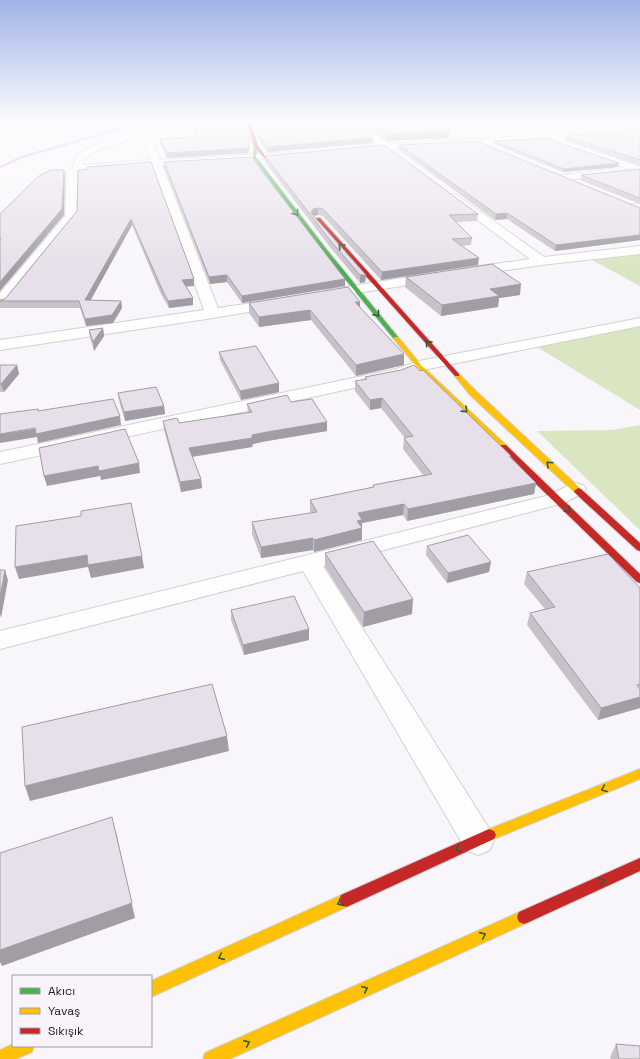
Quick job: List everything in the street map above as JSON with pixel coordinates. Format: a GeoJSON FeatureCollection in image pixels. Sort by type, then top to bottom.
{"type":"FeatureCollection","features":[{"type":"Feature","properties":{"kind":"street"},"geometry":{"type":"LineString","coordinates":[[0,302],[71,216],[72,171]]}},
{"type":"Feature","properties":{"kind":"street"},"geometry":{"type":"LineString","coordinates":[[159,171],[213,314]]}},
{"type":"Feature","properties":{"kind":"street"},"geometry":{"type":"LineString","coordinates":[[265,171],[356,289],[419,366],[566,494],[640,548]]}},
{"type":"Feature","properties":{"kind":"street"},"geometry":{"type":"LineString","coordinates":[[583,186],[559,176],[611,171]]}},
{"type":"Feature","properties":{"kind":"street"},"geometry":{"type":"LineString","coordinates":[[447,192],[541,261]]}},
{"type":"Feature","properties":{"kind":"street"},"geometry":{"type":"LineString","coordinates":[[311,212],[473,394],[566,494],[640,580]]}},
{"type":"Feature","properties":{"kind":"street"},"geometry":{"type":"LineString","coordinates":[[319,296],[541,261],[640,250]]}},
{"type":"Feature","properties":{"kind":"street"},"geometry":{"type":"LineString","coordinates":[[0,345],[213,314],[296,300]]}},
{"type":"Feature","properties":{"kind":"street"},"geometry":{"type":"LineString","coordinates":[[0,458],[400,373],[419,366],[640,322]]}},
{"type":"Feature","properties":{"kind":"street"},"geometry":{"type":"LineString","coordinates":[[0,640],[309,562],[566,494]]}},
{"type":"Feature","properties":{"kind":"street"},"geometry":{"type":"LineString","coordinates":[[309,562],[478,840]]}},
{"type":"Feature","properties":{"kind":"street"},"geometry":{"type":"LineString","coordinates":[[152,989],[478,840],[640,774]]}},
{"type":"Feature","properties":{"kind":"street"},"geometry":{"type":"LineString","coordinates":[[211,1059],[640,864]]}},
{"type":"Feature","properties":{"kind":"street"},"geometry":{"type":"LineString","coordinates":[[0,1058],[24,1047]]}},
{"type":"Feature","properties":{"kind":"green space"},"geometry":{"type":"Polygon","coordinates":[[[640,252],[640,286],[592,260],[640,252]]]}},
{"type":"Feature","properties":{"kind":"green space"},"geometry":{"type":"Polygon","coordinates":[[[640,325],[640,410],[537,347],[640,325]]]}},
{"type":"Feature","properties":{"kind":"green space"},"geometry":{"type":"Polygon","coordinates":[[[640,425],[640,530],[537,431],[612,430],[640,425]]]}},
{"type":"Feature","properties":{"kind":"building"},"geometry":{"type":"Polygon","coordinates":[[[48,171],[64,171],[62,209],[0,282],[0,214],[39,176],[48,171]]]}},
{"type":"Feature","properties":{"kind":"building"},"geometry":{"type":"Polygon","coordinates":[[[78,171],[154,171],[194,279],[182,280],[193,298],[168,301],[131,219],[85,300],[121,301],[112,315],[85,319],[79,301],[0,301],[5,299],[77,211],[78,171]]]}},
{"type":"Feature","properties":{"kind":"building"},"geometry":{"type":"Polygon","coordinates":[[[168,171],[262,171],[345,279],[242,296],[227,275],[209,277],[168,171]]]}},
{"type":"Feature","properties":{"kind":"building"},"geometry":{"type":"Polygon","coordinates":[[[277,171],[420,171],[478,214],[449,215],[472,238],[452,239],[479,258],[382,272],[323,209],[313,209],[311,213],[366,275],[360,275],[330,240],[277,171]]]}},
{"type":"Feature","properties":{"kind":"building"},"geometry":{"type":"Polygon","coordinates":[[[436,171],[550,171],[640,208],[640,235],[556,245],[507,213],[496,214],[436,171]]]}},
{"type":"Feature","properties":{"kind":"building"},"geometry":{"type":"Polygon","coordinates":[[[616,171],[640,171],[640,198],[581,175],[616,171]]]}},
{"type":"Feature","properties":{"kind":"building"},"geometry":{"type":"Polygon","coordinates":[[[492,264],[521,284],[490,289],[499,296],[442,305],[406,277],[492,264]]]}},
{"type":"Feature","properties":{"kind":"building"},"geometry":{"type":"Polygon","coordinates":[[[348,287],[360,302],[355,302],[404,354],[356,365],[310,310],[259,317],[249,303],[348,287]]]}},
{"type":"Feature","properties":{"kind":"building"},"geometry":{"type":"Polygon","coordinates":[[[103,328],[93,342],[89,330],[103,328]]]}},
{"type":"Feature","properties":{"kind":"building"},"geometry":{"type":"Polygon","coordinates":[[[256,346],[279,383],[240,391],[219,352],[256,346]]]}},
{"type":"Feature","properties":{"kind":"building"},"geometry":{"type":"Polygon","coordinates":[[[0,365],[17,365],[1,384],[0,384],[0,365]]]}},
{"type":"Feature","properties":{"kind":"building"},"geometry":{"type":"Polygon","coordinates":[[[414,365],[420,371],[423,370],[511,456],[509,456],[536,483],[408,509],[404,504],[358,513],[362,520],[357,521],[362,528],[314,540],[313,538],[261,547],[252,522],[317,512],[310,500],[374,487],[373,485],[432,474],[404,438],[413,436],[382,398],[370,400],[355,381],[367,379],[365,377],[401,370],[414,365]]]}},
{"type":"Feature","properties":{"kind":"building"},"geometry":{"type":"Polygon","coordinates":[[[156,387],[164,406],[124,412],[118,393],[156,387]]]}},
{"type":"Feature","properties":{"kind":"building"},"geometry":{"type":"Polygon","coordinates":[[[287,395],[291,402],[312,399],[327,422],[252,435],[252,438],[189,448],[201,479],[180,482],[163,421],[177,418],[179,423],[252,412],[247,404],[287,395]]]}},
{"type":"Feature","properties":{"kind":"building"},"geometry":{"type":"Polygon","coordinates":[[[113,399],[120,416],[36,434],[35,428],[0,434],[0,414],[38,409],[38,411],[113,399]]]}},
{"type":"Feature","properties":{"kind":"building"},"geometry":{"type":"Polygon","coordinates":[[[125,429],[139,463],[99,471],[98,466],[44,476],[39,448],[125,429]]]}},
{"type":"Feature","properties":{"kind":"building"},"geometry":{"type":"Polygon","coordinates":[[[131,503],[142,556],[88,565],[87,555],[15,567],[16,526],[81,516],[81,511],[131,503]]]}},
{"type":"Feature","properties":{"kind":"building"},"geometry":{"type":"Polygon","coordinates":[[[468,535],[491,562],[448,573],[427,546],[468,535]]]}},
{"type":"Feature","properties":{"kind":"building"},"geometry":{"type":"Polygon","coordinates":[[[373,541],[413,599],[364,612],[325,553],[373,541]]]}},
{"type":"Feature","properties":{"kind":"building"},"geometry":{"type":"Polygon","coordinates":[[[608,554],[640,588],[640,684],[637,685],[640,689],[640,697],[601,708],[530,613],[555,607],[527,572],[608,554]]]}},
{"type":"Feature","properties":{"kind":"building"},"geometry":{"type":"Polygon","coordinates":[[[0,570],[5,570],[0,597],[0,570]]]}},
{"type":"Feature","properties":{"kind":"building"},"geometry":{"type":"Polygon","coordinates":[[[294,596],[309,629],[243,645],[231,610],[294,596]]]}},
{"type":"Feature","properties":{"kind":"building"},"geometry":{"type":"Polygon","coordinates":[[[212,684],[227,736],[25,786],[22,727],[212,684]]]}},
{"type":"Feature","properties":{"kind":"building"},"geometry":{"type":"Polygon","coordinates":[[[112,817],[132,903],[0,950],[0,853],[112,817]]]}},
{"type":"Feature","properties":{"kind":"building"},"geometry":{"type":"Polygon","coordinates":[[[616,1044],[640,1046],[640,1059],[619,1059],[616,1044]]]}},
{"type":"Feature","properties":{"kind":"traffic: fast"},"geometry":{"type":"LineString","coordinates":[[265,171],[325,251],[396,338]]}},
{"type":"Feature","properties":{"kind":"traffic: slow"},"geometry":{"type":"LineString","coordinates":[[396,338],[419,366],[503,447]]}},
{"type":"Feature","properties":{"kind":"traffic: slow"},"geometry":{"type":"LineString","coordinates":[[457,375],[473,393],[578,491]]}},
{"type":"Feature","properties":{"kind":"traffic: slow"},"geometry":{"type":"LineString","coordinates":[[489,835],[640,774]]}},
{"type":"Feature","properties":{"kind":"traffic: slow"},"geometry":{"type":"LineString","coordinates":[[152,989],[346,900]]}},
{"type":"Feature","properties":{"kind":"traffic: slow"},"geometry":{"type":"LineString","coordinates":[[211,1059],[524,917]]}},
{"type":"Feature","properties":{"kind":"traffic: slow"},"geometry":{"type":"LineString","coordinates":[[0,1058],[24,1047]]}},
{"type":"Feature","properties":{"kind":"traffic: jam"},"geometry":{"type":"LineString","coordinates":[[318,219],[457,375]]}},
{"type":"Feature","properties":{"kind":"traffic: jam"},"geometry":{"type":"LineString","coordinates":[[503,447],[640,580]]}},
{"type":"Feature","properties":{"kind":"traffic: jam"},"geometry":{"type":"LineString","coordinates":[[578,491],[640,548]]}},
{"type":"Feature","properties":{"kind":"traffic: jam"},"geometry":{"type":"LineString","coordinates":[[346,900],[489,835]]}},
{"type":"Feature","properties":{"kind":"traffic: jam"},"geometry":{"type":"LineString","coordinates":[[524,917],[640,864]]}}]}
